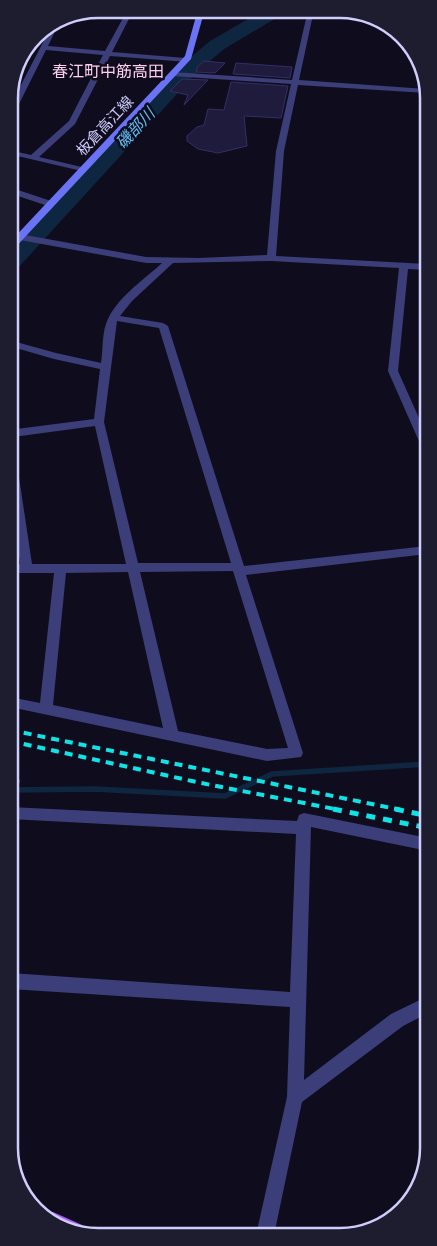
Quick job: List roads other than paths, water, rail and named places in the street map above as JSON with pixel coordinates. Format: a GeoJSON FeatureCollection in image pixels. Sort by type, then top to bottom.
{"type":"FeatureCollection","features":[{"type":"Feature","properties":{"kind":"main road","name":"板倉高江線"},"geometry":{"type":"LineString","coordinates":[[20,237],[188,57],[200,18]]}},
{"type":"Feature","properties":{"kind":"street"},"geometry":{"type":"LineString","coordinates":[[33,158],[72,122],[126,18]]}},
{"type":"Feature","properties":{"kind":"street"},"geometry":{"type":"LineString","coordinates":[[271,258],[280,151],[309,18]]}},
{"type":"Feature","properties":{"kind":"street"},"geometry":{"type":"LineString","coordinates":[[18,99],[52,32]]}},
{"type":"Feature","properties":{"kind":"street"},"geometry":{"type":"LineString","coordinates":[[44,48],[184,60]]}},
{"type":"Feature","properties":{"kind":"street"},"geometry":{"type":"LineString","coordinates":[[172,74],[419,91]]}},
{"type":"Feature","properties":{"kind":"street"},"geometry":{"type":"LineString","coordinates":[[18,154],[83,170]]}},
{"type":"Feature","properties":{"kind":"street"},"geometry":{"type":"LineString","coordinates":[[18,193],[51,204]]}},
{"type":"Feature","properties":{"kind":"street"},"geometry":{"type":"LineString","coordinates":[[20,237],[123,256],[169,262],[271,258],[420,266]]}},
{"type":"Feature","properties":{"kind":"street"},"geometry":{"type":"LineString","coordinates":[[169,262],[121,307],[114,318],[99,422],[172,736]]}},
{"type":"Feature","properties":{"kind":"street"},"geometry":{"type":"LineString","coordinates":[[404,265],[398,308],[393,371],[420,431]]}},
{"type":"Feature","properties":{"kind":"street"},"geometry":{"type":"LineString","coordinates":[[18,704],[267,755],[296,753],[163,326],[114,318]]}},
{"type":"Feature","properties":{"kind":"street"},"geometry":{"type":"LineString","coordinates":[[18,346],[54,356],[106,367]]}},
{"type":"Feature","properties":{"kind":"street"},"geometry":{"type":"LineString","coordinates":[[18,433],[99,422]]}},
{"type":"Feature","properties":{"kind":"street"},"geometry":{"type":"LineString","coordinates":[[18,500],[27,568]]}},
{"type":"Feature","properties":{"kind":"street"},"geometry":{"type":"LineString","coordinates":[[18,569],[133,566],[239,569],[420,551]]}},
{"type":"Feature","properties":{"kind":"street"},"geometry":{"type":"LineString","coordinates":[[46,710],[61,568]]}},
{"type":"Feature","properties":{"kind":"street"},"geometry":{"type":"LineString","coordinates":[[18,813],[304,828]]}},
{"type":"Feature","properties":{"kind":"street"},"geometry":{"type":"LineString","coordinates":[[268,1228],[295,1097],[304,819],[419,843]]}},
{"type":"Feature","properties":{"kind":"street"},"geometry":{"type":"LineString","coordinates":[[18,982],[298,1000]]}},
{"type":"Feature","properties":{"kind":"street"},"geometry":{"type":"LineString","coordinates":[[295,1097],[397,1020],[419,1009]]}},
{"type":"Feature","properties":{"kind":"waterway","name":"磯部川"},"geometry":{"type":"LineString","coordinates":[[18,254],[191,67],[217,45],[263,18]]}},
{"type":"Feature","properties":{"kind":"waterway"},"geometry":{"type":"LineString","coordinates":[[18,790],[95,789],[225,796],[272,774],[419,764]]}},
{"type":"Feature","properties":{"kind":"railway"},"geometry":{"type":"LineString","coordinates":[[18,732],[401,810]]}},
{"type":"Feature","properties":{"kind":"railway"},"geometry":{"type":"LineString","coordinates":[[18,743],[201,783],[340,810]]}},
{"type":"Feature","properties":{"kind":"railway"},"geometry":{"type":"LineString","coordinates":[[333,809],[419,826]]}},
{"type":"Feature","properties":{"kind":"railway"},"geometry":{"type":"LineString","coordinates":[[395,809],[419,814]]}},
{"type":"Feature","properties":{"kind":"district","name":"春江町中筋高田"},"geometry":{"type":"Point","coordinates":[108,71]}}]}
